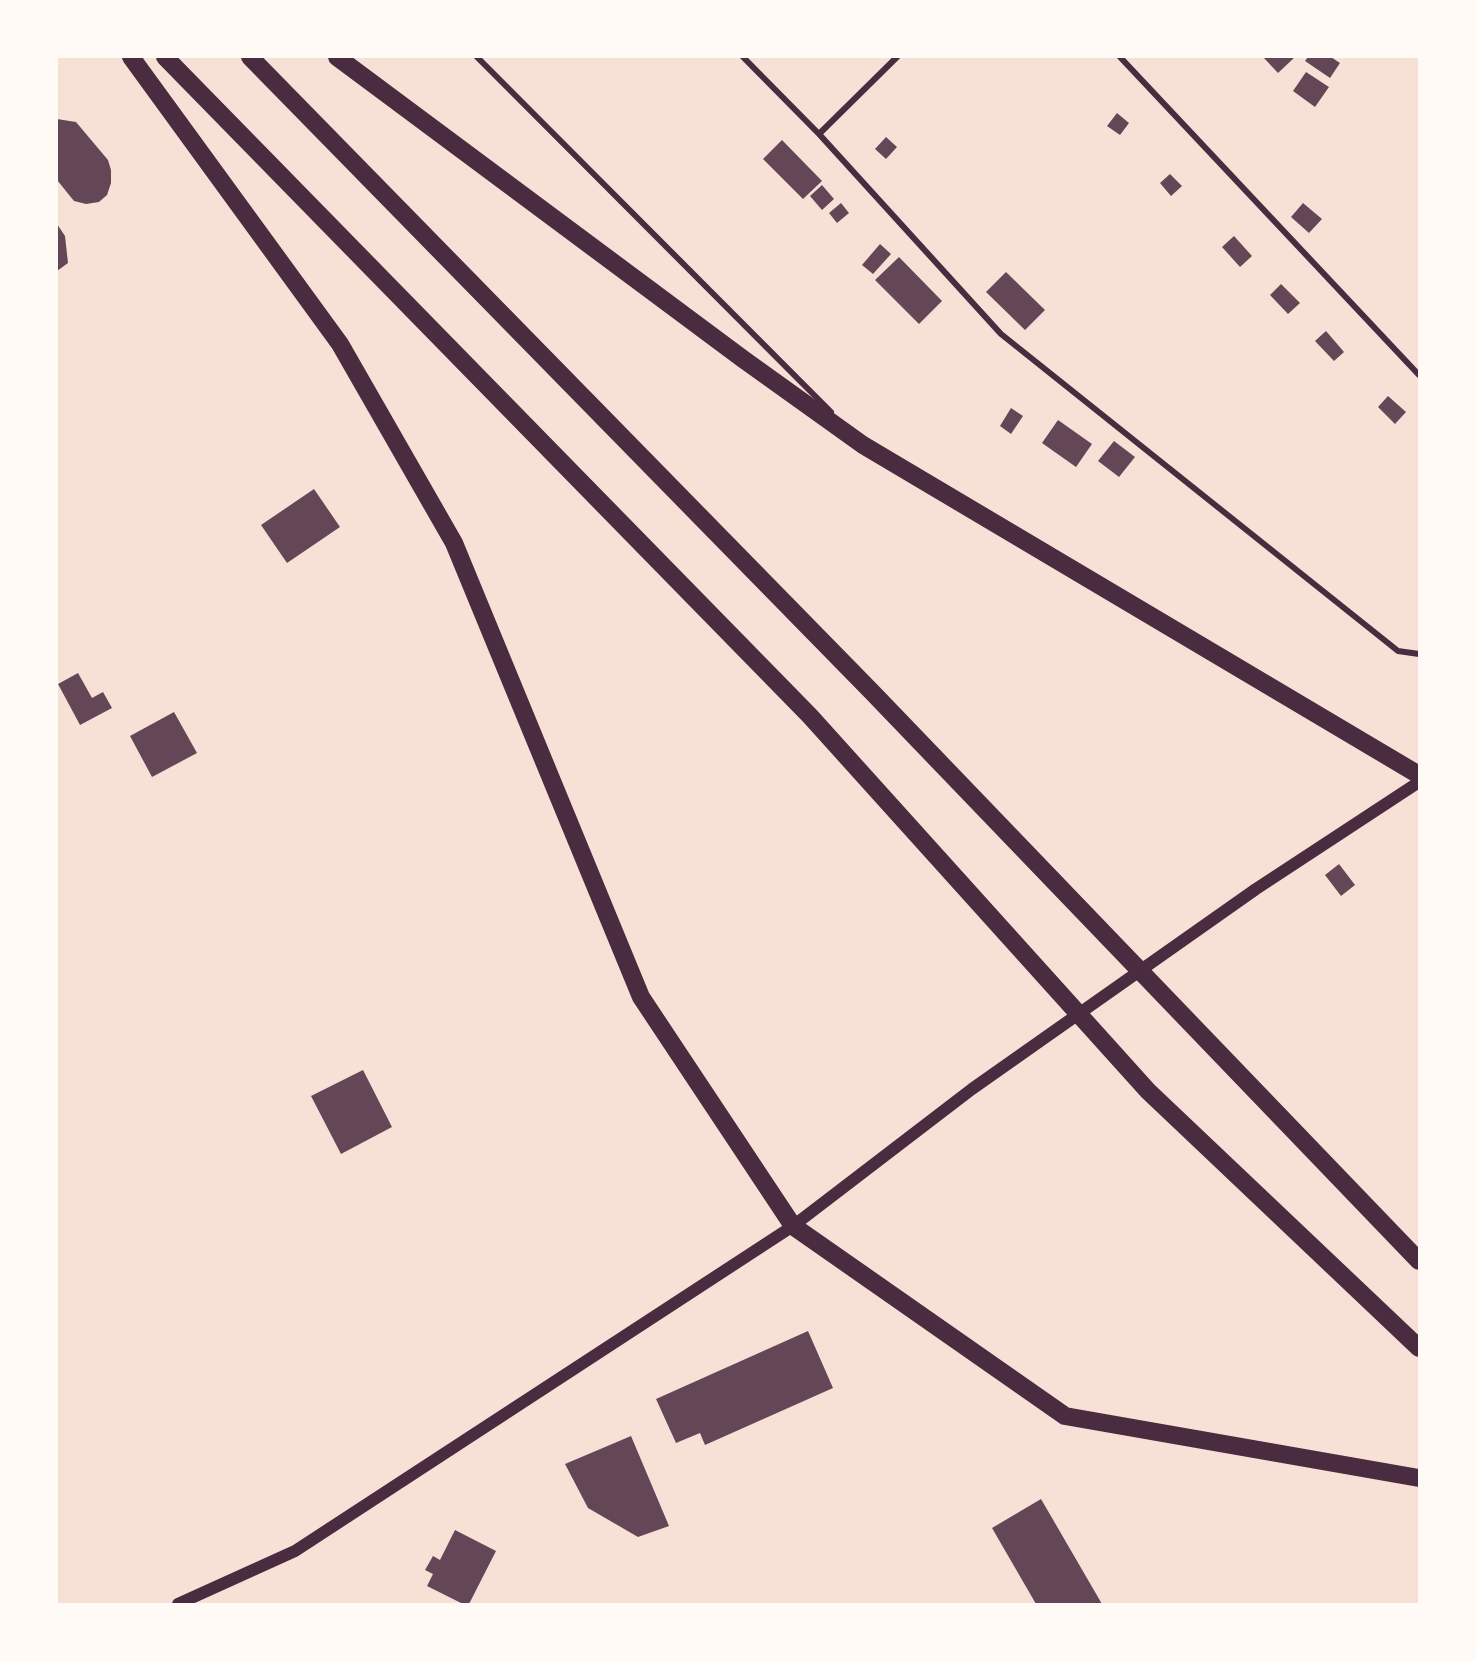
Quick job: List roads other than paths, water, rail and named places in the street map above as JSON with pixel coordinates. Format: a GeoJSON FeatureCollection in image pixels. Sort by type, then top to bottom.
{"type":"FeatureCollection","features":[{"type":"Feature","properties":{"kind":"highway"},"geometry":{"type":"LineString","coordinates":[[131,57],[340,344],[454,543],[641,997],[793,1226],[1065,1416],[1419,1478]]}},
{"type":"Feature","properties":{"kind":"highway"},"geometry":{"type":"LineString","coordinates":[[165,57],[810,716],[1148,1091],[1419,1348]]}},
{"type":"Feature","properties":{"kind":"highway"},"geometry":{"type":"LineString","coordinates":[[250,57],[872,692],[1419,1261]]}},
{"type":"Feature","properties":{"kind":"highway"},"geometry":{"type":"LineString","coordinates":[[337,57],[863,445],[1419,775]]}},
{"type":"Feature","properties":{"kind":"main road"},"geometry":{"type":"LineString","coordinates":[[178,1604],[295,1551],[793,1226],[972,1089],[1256,890],[1419,782]]}},
{"type":"Feature","properties":{"kind":"street"},"geometry":{"type":"LineString","coordinates":[[477,57],[863,445]]}},
{"type":"Feature","properties":{"kind":"street"},"geometry":{"type":"LineString","coordinates":[[743,57],[819,134],[1001,333],[1398,651],[1419,654]]}},
{"type":"Feature","properties":{"kind":"street"},"geometry":{"type":"LineString","coordinates":[[819,134],[897,57]]}},
{"type":"Feature","properties":{"kind":"street"},"geometry":{"type":"LineString","coordinates":[[1120,57],[1419,375]]}}]}
